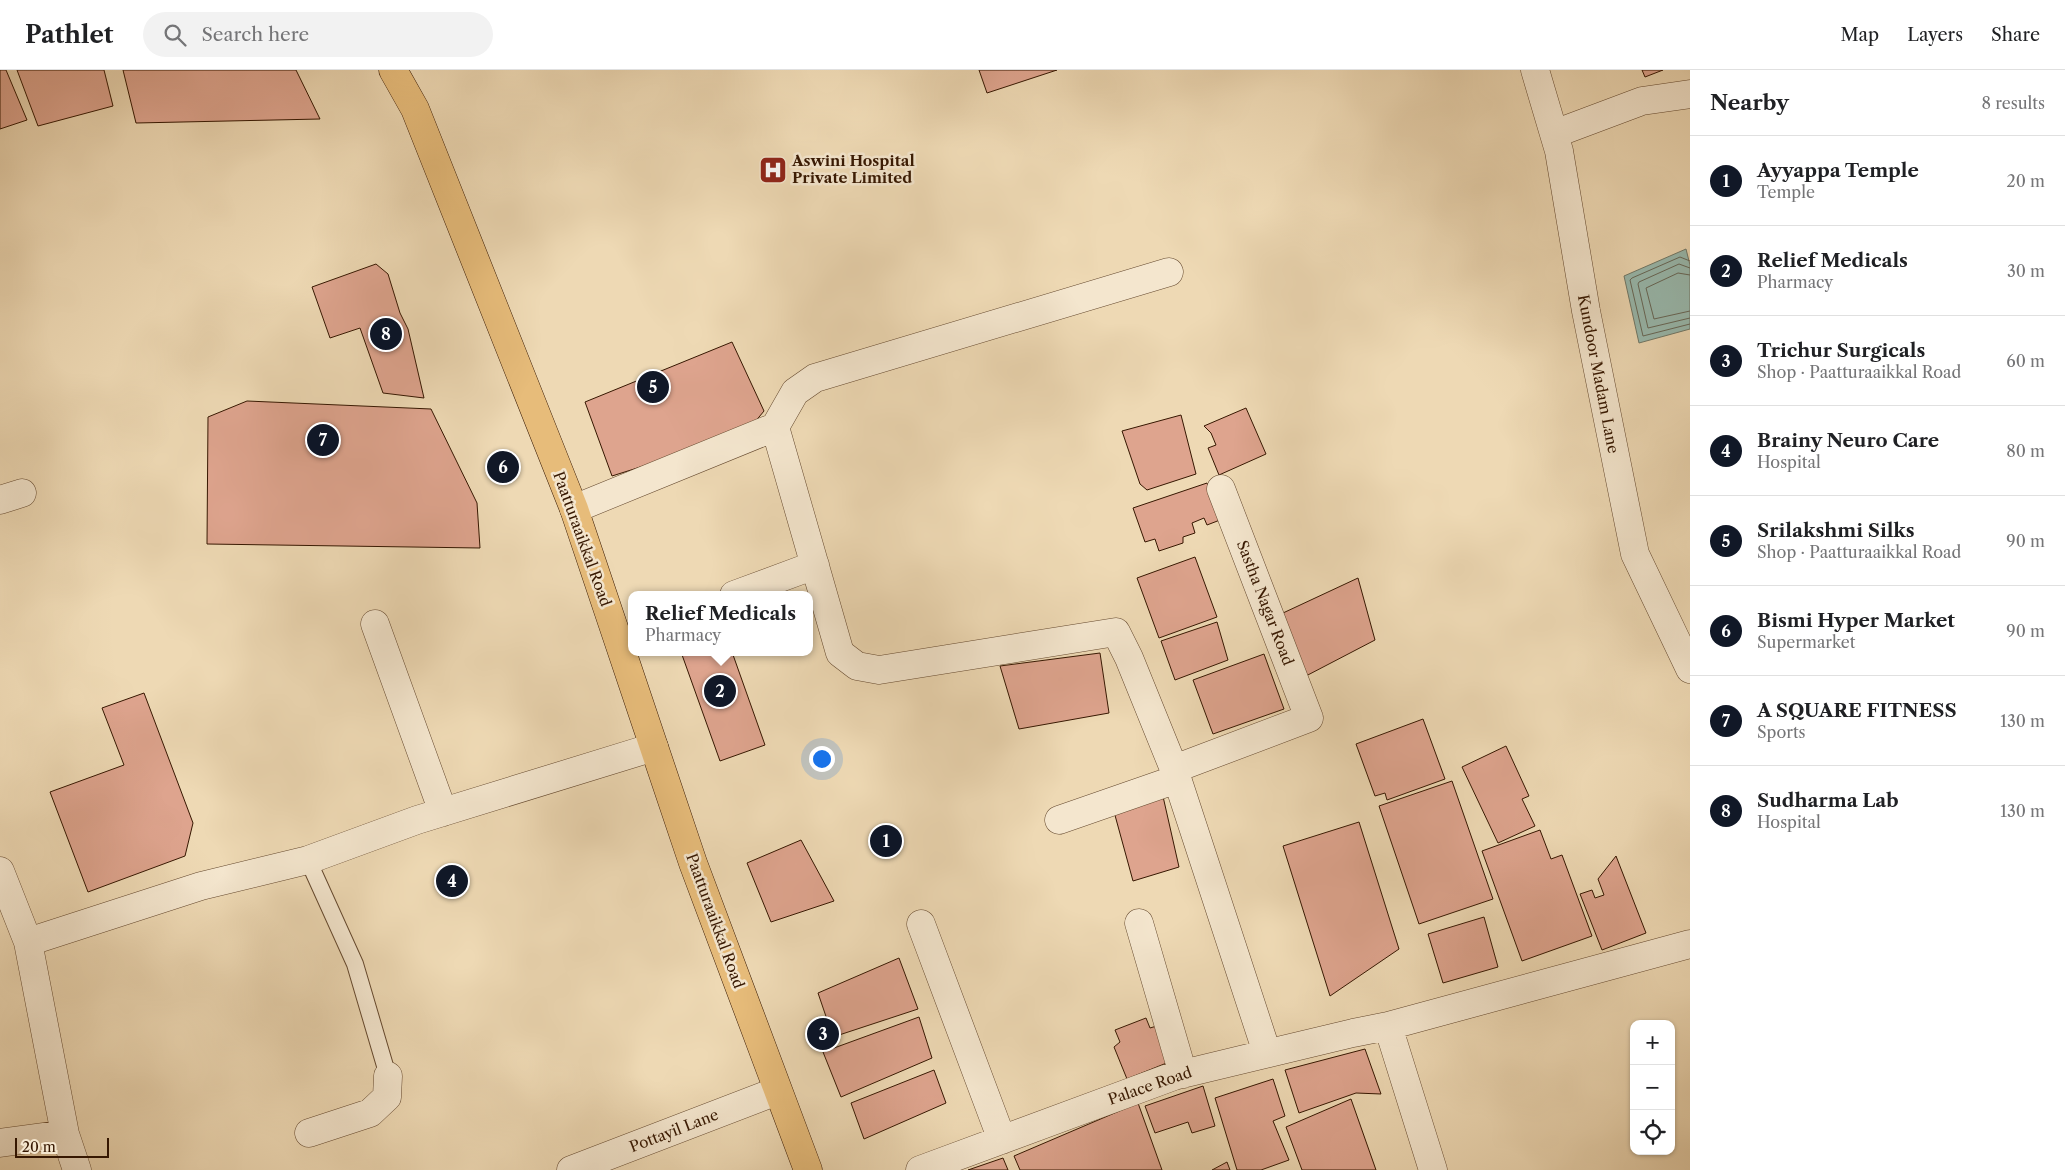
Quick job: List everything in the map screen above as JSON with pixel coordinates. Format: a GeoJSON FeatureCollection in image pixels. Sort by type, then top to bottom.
{"type":"FeatureCollection","features":[{"type":"Feature","properties":{"kind":"main road"},"geometry":{"type":"LineString","coordinates":[[393,70],[415,109]]}},
{"type":"Feature","properties":{"kind":"main road"},"geometry":{"type":"LineString","coordinates":[[408,70],[415,109]]}},
{"type":"Feature","properties":{"kind":"main road","name":"Paatturaaikkal Road"},"geometry":{"type":"LineString","coordinates":[[415,109],[574,508],[624,635],[628,650]]}},
{"type":"Feature","properties":{"kind":"main road","name":"Paatturaaikkal Road"},"geometry":{"type":"LineString","coordinates":[[630,656],[654,747],[693,864],[808,1170]]}},
{"type":"Feature","properties":{"kind":"street","name":"Kundoor Madam Lane"},"geometry":{"type":"LineString","coordinates":[[1535,70],[1560,151],[1601,392],[1635,554],[1690,669]]}},
{"type":"Feature","properties":{"kind":"street"},"geometry":{"type":"LineString","coordinates":[[1554,134],[1642,101],[1690,94]]}},
{"type":"Feature","properties":{"kind":"street"},"geometry":{"type":"LineString","coordinates":[[574,508],[775,427],[795,392],[815,378],[1169,272]]}},
{"type":"Feature","properties":{"kind":"street"},"geometry":{"type":"LineString","coordinates":[[775,427],[840,653],[857,666],[878,670],[1116,632],[1129,658],[1175,774],[1267,1053]]}},
{"type":"Feature","properties":{"kind":"street","name":"Sastha Nagar Road"},"geometry":{"type":"LineString","coordinates":[[1175,774],[1309,718],[1221,489]]}},
{"type":"Feature","properties":{"kind":"street"},"geometry":{"type":"LineString","coordinates":[[745,591],[814,565]]}},
{"type":"Feature","properties":{"kind":"street"},"geometry":{"type":"LineString","coordinates":[[375,624],[443,812]]}},
{"type":"Feature","properties":{"kind":"street"},"geometry":{"type":"LineString","coordinates":[[28,942],[200,886],[308,860],[443,812],[654,747]]}},
{"type":"Feature","properties":{"kind":"street"},"geometry":{"type":"LineString","coordinates":[[1059,820],[1175,774]]}},
{"type":"Feature","properties":{"kind":"street"},"geometry":{"type":"LineString","coordinates":[[0,871],[28,942],[65,1134],[77,1170]]}},
{"type":"Feature","properties":{"kind":"street"},"geometry":{"type":"LineString","coordinates":[[1139,923],[1184,1074]]}},
{"type":"Feature","properties":{"kind":"street"},"geometry":{"type":"LineString","coordinates":[[921,924],[1002,1140]]}},
{"type":"Feature","properties":{"kind":"street","name":"Palace Road"},"geometry":{"type":"LineString","coordinates":[[920,1170],[1184,1074],[1388,1026],[1690,944]]}},
{"type":"Feature","properties":{"kind":"street"},"geometry":{"type":"LineString","coordinates":[[1388,1026],[1433,1170]]}},
{"type":"Feature","properties":{"kind":"street"},"geometry":{"type":"LineString","coordinates":[[309,1133],[370,1112],[387,1097],[388,1076]]}},
{"type":"Feature","properties":{"kind":"street","name":"Pottayil Lane"},"geometry":{"type":"LineString","coordinates":[[571,1170],[777,1091]]}},
{"type":"Feature","properties":{"kind":"street"},"geometry":{"type":"LineString","coordinates":[[0,1143],[65,1134]]}},
{"type":"Feature","properties":{"kind":"lane"},"geometry":{"type":"LineString","coordinates":[[308,860],[355,964],[388,1076]]}},
{"type":"Feature","properties":{"kind":"water"},"geometry":{"type":"Polygon","coordinates":[[[1686,249],[1690,265],[1690,329],[1639,343],[1624,276],[1686,249]]]}},
{"type":"Feature","properties":{"kind":"building"},"geometry":{"type":"Polygon","coordinates":[[[0,70],[6,70],[27,120],[0,129],[0,70]]]}},
{"type":"Feature","properties":{"kind":"building"},"geometry":{"type":"Polygon","coordinates":[[[17,70],[104,70],[113,106],[38,126],[17,70]]]}},
{"type":"Feature","properties":{"kind":"building"},"geometry":{"type":"Polygon","coordinates":[[[123,70],[296,70],[320,119],[136,123],[123,70]]]}},
{"type":"Feature","properties":{"kind":"building"},"geometry":{"type":"Polygon","coordinates":[[[979,70],[1057,70],[987,93],[979,70]]]}},
{"type":"Feature","properties":{"kind":"building"},"geometry":{"type":"Polygon","coordinates":[[[1642,70],[1663,70],[1645,77],[1642,70]]]}},
{"type":"Feature","properties":{"kind":"building"},"geometry":{"type":"Polygon","coordinates":[[[376,264],[388,274],[400,313],[408,329],[424,398],[383,393],[360,328],[330,338],[312,287],[376,264]]]}},
{"type":"Feature","properties":{"kind":"building"},"geometry":{"type":"Polygon","coordinates":[[[732,342],[764,411],[745,434],[612,476],[585,402],[732,342]]]}},
{"type":"Feature","properties":{"kind":"building"},"geometry":{"type":"Polygon","coordinates":[[[247,401],[431,409],[477,503],[480,548],[207,544],[208,417],[247,401]]]}},
{"type":"Feature","properties":{"kind":"building"},"geometry":{"type":"Polygon","coordinates":[[[1246,408],[1266,454],[1219,475],[1208,448],[1216,445],[1211,433],[1204,426],[1246,408]]]}},
{"type":"Feature","properties":{"kind":"building"},"geometry":{"type":"Polygon","coordinates":[[[1181,415],[1196,474],[1147,490],[1140,484],[1122,431],[1181,415]]]}},
{"type":"Feature","properties":{"kind":"building"},"geometry":{"type":"Polygon","coordinates":[[[1207,483],[1220,520],[1207,525],[1204,518],[1192,523],[1195,533],[1183,537],[1183,543],[1159,551],[1155,539],[1145,542],[1133,508],[1207,483]]]}},
{"type":"Feature","properties":{"kind":"building"},"geometry":{"type":"Polygon","coordinates":[[[1195,557],[1217,617],[1159,638],[1137,578],[1195,557]]]}},
{"type":"Feature","properties":{"kind":"building"},"geometry":{"type":"Polygon","coordinates":[[[1358,578],[1375,640],[1304,677],[1283,613],[1358,578]]]}},
{"type":"Feature","properties":{"kind":"building"},"geometry":{"type":"Polygon","coordinates":[[[1217,622],[1228,660],[1175,680],[1161,641],[1217,622]]]}},
{"type":"Feature","properties":{"kind":"building"},"geometry":{"type":"Polygon","coordinates":[[[1100,653],[1109,713],[1019,729],[1000,666],[1100,653]]]}},
{"type":"Feature","properties":{"kind":"building"},"geometry":{"type":"Polygon","coordinates":[[[1264,654],[1284,709],[1213,734],[1193,680],[1264,654]]]}},
{"type":"Feature","properties":{"kind":"building"},"geometry":{"type":"Polygon","coordinates":[[[682,656],[733,656],[765,745],[720,761],[682,656]]]}},
{"type":"Feature","properties":{"kind":"building"},"geometry":{"type":"Polygon","coordinates":[[[144,693],[193,823],[185,856],[88,892],[50,792],[124,765],[102,708],[144,693]]]}},
{"type":"Feature","properties":{"kind":"building"},"geometry":{"type":"Polygon","coordinates":[[[1423,719],[1445,779],[1387,800],[1385,793],[1375,796],[1356,744],[1423,719]]]}},
{"type":"Feature","properties":{"kind":"building"},"geometry":{"type":"Polygon","coordinates":[[[1506,746],[1529,796],[1522,799],[1535,826],[1498,843],[1462,767],[1506,746]]]}},
{"type":"Feature","properties":{"kind":"building"},"geometry":{"type":"Polygon","coordinates":[[[1452,781],[1493,899],[1419,924],[1379,806],[1452,781]]]}},
{"type":"Feature","properties":{"kind":"building"},"geometry":{"type":"Polygon","coordinates":[[[1162,792],[1179,867],[1133,881],[1113,808],[1162,792]]]}},
{"type":"Feature","properties":{"kind":"building"},"geometry":{"type":"Polygon","coordinates":[[[1359,822],[1399,949],[1330,996],[1283,846],[1359,822]]]}},
{"type":"Feature","properties":{"kind":"building"},"geometry":{"type":"Polygon","coordinates":[[[1540,830],[1551,859],[1562,855],[1592,936],[1522,961],[1482,851],[1540,830]]]}},
{"type":"Feature","properties":{"kind":"building"},"geometry":{"type":"Polygon","coordinates":[[[801,840],[834,901],[771,922],[747,863],[801,840]]]}},
{"type":"Feature","properties":{"kind":"building"},"geometry":{"type":"Polygon","coordinates":[[[1616,856],[1646,933],[1602,950],[1580,894],[1592,890],[1595,898],[1604,895],[1598,879],[1616,856]]]}},
{"type":"Feature","properties":{"kind":"building"},"geometry":{"type":"Polygon","coordinates":[[[1484,917],[1498,967],[1443,983],[1428,934],[1484,917]]]}},
{"type":"Feature","properties":{"kind":"building"},"geometry":{"type":"Polygon","coordinates":[[[899,958],[918,1009],[833,1037],[818,993],[899,958]]]}},
{"type":"Feature","properties":{"kind":"building"},"geometry":{"type":"Polygon","coordinates":[[[919,1017],[932,1058],[841,1097],[823,1052],[919,1017]]]}},
{"type":"Feature","properties":{"kind":"building"},"geometry":{"type":"Polygon","coordinates":[[[1146,1018],[1150,1028],[1160,1025],[1174,1060],[1127,1079],[1114,1047],[1120,1042],[1115,1030],[1146,1018]]]}},
{"type":"Feature","properties":{"kind":"building"},"geometry":{"type":"Polygon","coordinates":[[[1365,1049],[1381,1094],[1356,1093],[1299,1113],[1285,1070],[1365,1049]]]}},
{"type":"Feature","properties":{"kind":"building"},"geometry":{"type":"Polygon","coordinates":[[[934,1070],[946,1103],[864,1139],[851,1103],[934,1070]]]}},
{"type":"Feature","properties":{"kind":"building"},"geometry":{"type":"Polygon","coordinates":[[[1273,1079],[1285,1116],[1273,1121],[1289,1160],[1261,1170],[1237,1170],[1215,1098],[1273,1079]]]}},
{"type":"Feature","properties":{"kind":"building"},"geometry":{"type":"Polygon","coordinates":[[[1203,1086],[1215,1126],[1192,1133],[1188,1122],[1155,1133],[1145,1106],[1203,1086]]]}},
{"type":"Feature","properties":{"kind":"building"},"geometry":{"type":"Polygon","coordinates":[[[1351,1099],[1376,1170],[1302,1170],[1286,1127],[1351,1099]]]}},
{"type":"Feature","properties":{"kind":"building"},"geometry":{"type":"Polygon","coordinates":[[[1138,1103],[1162,1170],[1020,1170],[1014,1156],[1138,1103]]]}},
{"type":"Feature","properties":{"kind":"building"},"geometry":{"type":"Polygon","coordinates":[[[1003,1158],[1008,1170],[968,1170],[1003,1158]]]}},
{"type":"Feature","properties":{"kind":"building"},"geometry":{"type":"Polygon","coordinates":[[[1227,1162],[1230,1170],[1212,1170],[1227,1162]]]}},
{"type":"Feature","properties":{"kind":"place","name":"Aswini Hospital Private Limited"},"geometry":{"type":"Point","coordinates":[773,170]}},
{"type":"Feature","properties":{"kind":"place","name":"Sudharma Lab"},"geometry":{"type":"Point","coordinates":[386,334]}},
{"type":"Feature","properties":{"kind":"place","name":"Srilakshmi Silks"},"geometry":{"type":"Point","coordinates":[653,387]}},
{"type":"Feature","properties":{"kind":"place","name":"A SQUARE FITNESS"},"geometry":{"type":"Point","coordinates":[323,440]}},
{"type":"Feature","properties":{"kind":"place","name":"Bismi Hyper Market"},"geometry":{"type":"Point","coordinates":[503,467]}},
{"type":"Feature","properties":{"kind":"place","name":"Relief Medicals"},"geometry":{"type":"Point","coordinates":[720,691]}},
{"type":"Feature","properties":{"kind":"place","name":"Ayyappa Temple"},"geometry":{"type":"Point","coordinates":[886,841]}},
{"type":"Feature","properties":{"kind":"place","name":"Brainy Neuro Care"},"geometry":{"type":"Point","coordinates":[452,881]}},
{"type":"Feature","properties":{"kind":"place","name":"Trichur Surgicals"},"geometry":{"type":"Point","coordinates":[823,1034]}}]}
